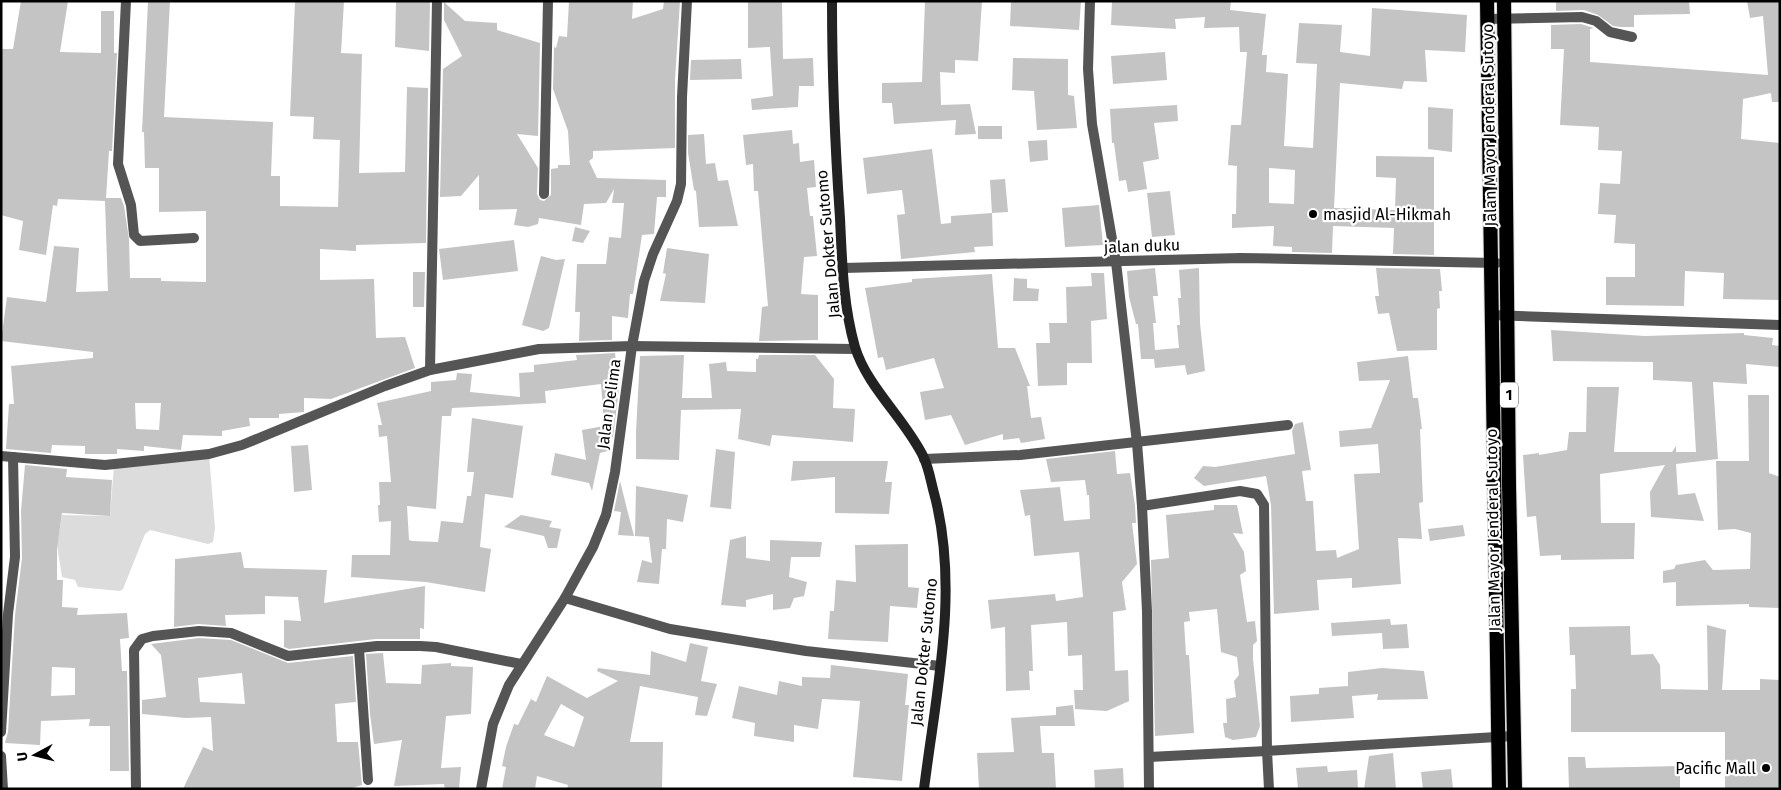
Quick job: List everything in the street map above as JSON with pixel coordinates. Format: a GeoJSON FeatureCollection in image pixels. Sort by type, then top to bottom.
{"type":"FeatureCollection","features":[{"type":"Feature","properties":{"kind":"highway","name":"1"},"geometry":{"type":"LineString","coordinates":[[1487,1],[1499,789]]}},
{"type":"Feature","properties":{"kind":"highway","name":"Jalan Mayor Jenderal Sutoyo"},"geometry":{"type":"LineString","coordinates":[[1504,1],[1513,736],[1516,789]]}},
{"type":"Feature","properties":{"kind":"main road","name":"Jalan Dokter Sutomo"},"geometry":{"type":"LineString","coordinates":[[832,1],[834,107],[843,268],[849,320],[856,349],[863,365],[905,426],[924,459],[939,512],[945,544],[947,585],[940,666],[924,789]]}},
{"type":"Feature","properties":{"kind":"street"},"geometry":{"type":"LineString","coordinates":[[126,1],[118,164],[131,204],[134,235],[140,241],[194,238]]}},
{"type":"Feature","properties":{"kind":"street"},"geometry":{"type":"LineString","coordinates":[[430,370],[437,1]]}},
{"type":"Feature","properties":{"kind":"street"},"geometry":{"type":"LineString","coordinates":[[544,194],[548,1]]}},
{"type":"Feature","properties":{"kind":"street","name":"Jalan Delima"},"geometry":{"type":"LineString","coordinates":[[481,789],[493,724],[509,685],[564,598],[593,547],[606,515],[615,472],[632,346],[644,281],[677,201],[681,184],[682,98],[687,1]]}},
{"type":"Feature","properties":{"kind":"street"},"geometry":{"type":"LineString","coordinates":[[1090,1],[1089,98],[1116,262],[1137,443],[1142,506],[1147,610],[1149,789]]}},
{"type":"Feature","properties":{"kind":"street"},"geometry":{"type":"LineString","coordinates":[[1487,20],[1587,18],[1596,21],[1610,32],[1632,36]]}},
{"type":"Feature","properties":{"kind":"street","name":"jalan duku"},"geometry":{"type":"LineString","coordinates":[[843,268],[1240,258],[1508,264]]}},
{"type":"Feature","properties":{"kind":"street"},"geometry":{"type":"LineString","coordinates":[[1492,315],[1780,324]]}},
{"type":"Feature","properties":{"kind":"street"},"geometry":{"type":"LineString","coordinates":[[1,456],[105,465],[209,454],[242,445],[385,386],[430,370],[538,349],[632,346],[856,349]]}},
{"type":"Feature","properties":{"kind":"street"},"geometry":{"type":"LineString","coordinates":[[924,459],[1020,456],[1288,425]]}},
{"type":"Feature","properties":{"kind":"street"},"geometry":{"type":"LineString","coordinates":[[1,732],[8,614],[16,557],[13,457]]}},
{"type":"Feature","properties":{"kind":"street"},"geometry":{"type":"LineString","coordinates":[[1142,506],[1240,491],[1257,494],[1262,499],[1264,505],[1269,789]]}},
{"type":"Feature","properties":{"kind":"street"},"geometry":{"type":"LineString","coordinates":[[564,598],[670,629],[806,651],[940,666]]}},
{"type":"Feature","properties":{"kind":"street"},"geometry":{"type":"LineString","coordinates":[[136,789],[134,650],[142,639],[199,631],[232,633],[288,656],[377,646],[436,647],[521,664]]}},
{"type":"Feature","properties":{"kind":"street"},"geometry":{"type":"LineString","coordinates":[[359,649],[368,780]]}},
{"type":"Feature","properties":{"kind":"street"},"geometry":{"type":"LineString","coordinates":[[1149,757],[1513,736]]}},
{"type":"Feature","properties":{"kind":"street"},"geometry":{"type":"LineString","coordinates":[[1,756],[3,789]]}},
{"type":"Feature","properties":{"kind":"shaded area"},"geometry":{"type":"Polygon","coordinates":[[[209,454],[215,528],[213,542],[208,544],[150,530],[145,534],[123,589],[120,591],[78,587],[75,580],[62,577],[57,545],[62,515],[110,516],[114,465],[209,454]]]}},
{"type":"Feature","properties":{"kind":"building"},"geometry":{"type":"Polygon","coordinates":[[[21,1],[68,1],[60,52],[101,53],[101,11],[114,11],[114,53],[117,53],[112,151],[109,151],[106,198],[121,198],[124,206],[129,239],[130,278],[161,278],[161,281],[206,282],[206,211],[159,212],[159,168],[145,168],[144,132],[142,132],[148,1],[170,1],[164,117],[273,122],[271,176],[280,176],[280,206],[338,207],[340,140],[313,139],[314,117],[290,116],[295,1],[344,1],[341,53],[362,54],[359,173],[405,172],[407,87],[428,88],[426,243],[356,245],[356,251],[320,249],[320,280],[374,279],[376,338],[405,337],[415,368],[331,399],[304,398],[304,412],[279,414],[279,418],[249,418],[250,426],[222,431],[222,436],[183,435],[181,450],[144,446],[144,451],[117,449],[117,454],[85,454],[85,446],[52,445],[51,453],[6,449],[9,404],[14,404],[11,366],[93,358],[93,352],[1,341],[7,297],[46,302],[54,246],[79,248],[76,292],[108,291],[105,201],[58,199],[57,206],[53,205],[46,255],[19,250],[23,221],[1,215],[1,49],[13,49],[21,1]],[[135,403],[136,429],[159,430],[161,403],[135,403]]]}},
{"type":"Feature","properties":{"kind":"building"},"geometry":{"type":"Polygon","coordinates":[[[396,1],[430,1],[429,51],[395,47],[396,1]]]}},
{"type":"Feature","properties":{"kind":"building"},"geometry":{"type":"Polygon","coordinates":[[[569,1],[633,1],[632,19],[663,9],[664,1],[680,1],[675,80],[675,148],[593,151],[593,158],[589,161],[597,178],[666,180],[666,197],[657,197],[654,234],[642,235],[633,294],[630,294],[628,318],[612,316],[612,340],[579,341],[580,312],[575,312],[577,264],[606,264],[609,237],[621,238],[624,203],[612,203],[614,189],[606,203],[584,204],[581,225],[539,218],[538,224],[528,227],[514,225],[517,209],[479,210],[479,175],[461,196],[440,197],[443,69],[462,56],[444,20],[444,2],[465,21],[497,23],[497,30],[540,43],[538,136],[517,134],[538,168],[537,194],[540,200],[544,201],[551,195],[551,169],[558,168],[558,165],[570,165],[568,131],[553,89],[554,47],[556,48],[559,36],[567,37],[569,1]]]}},
{"type":"Feature","properties":{"kind":"building"},"geometry":{"type":"Polygon","coordinates":[[[748,1],[782,1],[783,59],[813,58],[814,86],[799,86],[798,107],[752,110],[751,99],[773,96],[770,47],[748,48],[748,1]]]}},
{"type":"Feature","properties":{"kind":"building"},"geometry":{"type":"Polygon","coordinates":[[[925,1],[982,1],[978,61],[955,60],[955,73],[940,72],[941,105],[970,104],[976,134],[955,135],[956,120],[894,124],[892,103],[882,103],[882,83],[922,82],[925,1]]]}},
{"type":"Feature","properties":{"kind":"building"},"geometry":{"type":"Polygon","coordinates":[[[1011,1],[1081,1],[1079,30],[1010,26],[1011,1]]]}},
{"type":"Feature","properties":{"kind":"building"},"geometry":{"type":"Polygon","coordinates":[[[1112,1],[1231,1],[1230,10],[1266,14],[1262,55],[1267,55],[1266,72],[1288,74],[1284,146],[1313,148],[1317,64],[1296,63],[1299,23],[1342,25],[1340,52],[1370,56],[1372,8],[1467,15],[1465,52],[1425,50],[1427,82],[1404,81],[1402,89],[1340,83],[1334,208],[1395,210],[1396,178],[1376,177],[1376,156],[1434,157],[1434,255],[1393,254],[1394,228],[1333,226],[1332,253],[1292,252],[1292,247],[1273,246],[1274,226],[1232,228],[1232,214],[1236,214],[1237,166],[1228,165],[1231,125],[1241,125],[1247,52],[1240,52],[1239,27],[1204,28],[1205,17],[1175,19],[1176,29],[1111,25],[1112,1]],[[1269,168],[1269,203],[1294,204],[1295,170],[1269,168]]]}},
{"type":"Feature","properties":{"kind":"building"},"geometry":{"type":"Polygon","coordinates":[[[1556,1],[1689,1],[1690,14],[1634,15],[1634,27],[1621,27],[1613,26],[1598,15],[1584,10],[1556,11],[1556,1]]]}},
{"type":"Feature","properties":{"kind":"building"},"geometry":{"type":"Polygon","coordinates":[[[1747,1],[1780,1],[1780,102],[1772,102],[1771,93],[1743,99],[1741,139],[1780,143],[1780,300],[1723,299],[1724,273],[1685,271],[1684,306],[1606,305],[1606,277],[1635,277],[1635,244],[1614,243],[1616,215],[1598,214],[1600,183],[1620,184],[1622,151],[1598,150],[1599,127],[1560,125],[1564,49],[1551,49],[1551,25],[1581,24],[1594,28],[1590,29],[1590,62],[1768,75],[1763,16],[1750,18],[1747,1]]]}},
{"type":"Feature","properties":{"kind":"building"},"geometry":{"type":"Polygon","coordinates":[[[1165,52],[1167,80],[1113,84],[1111,56],[1165,52]]]}},
{"type":"Feature","properties":{"kind":"building"},"geometry":{"type":"Polygon","coordinates":[[[1013,58],[1068,59],[1068,95],[1074,96],[1077,128],[1037,130],[1034,91],[1012,90],[1013,58]]]}},
{"type":"Feature","properties":{"kind":"building"},"geometry":{"type":"Polygon","coordinates":[[[741,59],[742,79],[690,80],[691,60],[741,59]]]}},
{"type":"Feature","properties":{"kind":"building"},"geometry":{"type":"Polygon","coordinates":[[[1177,105],[1178,121],[1154,123],[1159,159],[1143,162],[1147,189],[1128,192],[1126,180],[1119,181],[1114,143],[1112,143],[1110,109],[1177,105]]]}},
{"type":"Feature","properties":{"kind":"building"},"geometry":{"type":"Polygon","coordinates":[[[1428,107],[1453,109],[1452,152],[1428,149],[1428,107]]]}},
{"type":"Feature","properties":{"kind":"building"},"geometry":{"type":"Polygon","coordinates":[[[978,126],[1002,126],[1002,139],[978,139],[978,126]]]}},
{"type":"Feature","properties":{"kind":"building"},"geometry":{"type":"Polygon","coordinates":[[[792,130],[793,144],[799,143],[800,162],[814,160],[816,187],[807,188],[810,216],[813,216],[817,256],[804,257],[801,294],[818,295],[818,340],[759,341],[762,307],[768,306],[758,191],[754,191],[753,164],[746,165],[743,135],[792,130]]]}},
{"type":"Feature","properties":{"kind":"building"},"geometry":{"type":"Polygon","coordinates":[[[704,134],[706,164],[715,163],[718,181],[728,180],[738,226],[699,227],[696,191],[694,190],[688,153],[688,135],[704,134]]]}},
{"type":"Feature","properties":{"kind":"building"},"geometry":{"type":"Polygon","coordinates":[[[1047,140],[1048,160],[1030,162],[1028,141],[1047,140]]]}},
{"type":"Feature","properties":{"kind":"building"},"geometry":{"type":"Polygon","coordinates":[[[932,149],[941,224],[951,223],[951,216],[992,213],[993,246],[974,247],[975,252],[901,259],[897,215],[905,214],[902,190],[867,194],[863,158],[932,149]]]}},
{"type":"Feature","properties":{"kind":"building"},"geometry":{"type":"Polygon","coordinates":[[[1005,179],[1008,212],[992,213],[990,180],[1005,179]]]}},
{"type":"Feature","properties":{"kind":"building"},"geometry":{"type":"Polygon","coordinates":[[[1170,191],[1175,235],[1152,237],[1147,193],[1170,191]]]}},
{"type":"Feature","properties":{"kind":"building"},"geometry":{"type":"Polygon","coordinates":[[[1099,205],[1103,245],[1065,247],[1062,208],[1099,205]]]}},
{"type":"Feature","properties":{"kind":"building"},"geometry":{"type":"Polygon","coordinates":[[[575,227],[590,231],[583,243],[572,241],[575,227]]]}},
{"type":"Feature","properties":{"kind":"building"},"geometry":{"type":"Polygon","coordinates":[[[514,240],[518,271],[443,280],[439,249],[514,240]]]}},
{"type":"Feature","properties":{"kind":"building"},"geometry":{"type":"Polygon","coordinates":[[[667,248],[709,254],[705,303],[660,301],[666,274],[663,273],[667,248]]]}},
{"type":"Feature","properties":{"kind":"building"},"geometry":{"type":"Polygon","coordinates":[[[541,256],[556,260],[565,259],[549,328],[543,331],[522,325],[541,256]]]}},
{"type":"Feature","properties":{"kind":"building"},"geometry":{"type":"Polygon","coordinates":[[[1155,268],[1158,296],[1153,296],[1156,323],[1153,323],[1155,350],[1179,348],[1177,325],[1180,325],[1178,298],[1181,298],[1179,270],[1199,268],[1200,323],[1205,371],[1187,375],[1185,365],[1155,368],[1154,359],[1141,359],[1138,324],[1136,324],[1129,297],[1127,271],[1155,268]]]}},
{"type":"Feature","properties":{"kind":"building"},"geometry":{"type":"Polygon","coordinates":[[[1376,268],[1440,269],[1442,291],[1439,291],[1440,308],[1437,309],[1437,350],[1397,351],[1389,313],[1378,314],[1375,296],[1379,296],[1376,268]]]}},
{"type":"Feature","properties":{"kind":"building"},"geometry":{"type":"Polygon","coordinates":[[[413,272],[425,272],[424,307],[413,307],[413,272]]]}},
{"type":"Feature","properties":{"kind":"building"},"geometry":{"type":"Polygon","coordinates":[[[1091,273],[1104,273],[1107,319],[1091,321],[1092,363],[1067,363],[1067,385],[1038,386],[1036,343],[1050,343],[1049,323],[1067,323],[1066,287],[1092,286],[1091,273]]]}},
{"type":"Feature","properties":{"kind":"building"},"geometry":{"type":"Polygon","coordinates":[[[992,274],[998,348],[1015,348],[1030,386],[1027,386],[1031,418],[1041,417],[1045,439],[1021,443],[1019,438],[1003,440],[1003,434],[965,445],[951,415],[925,420],[920,392],[944,388],[934,358],[886,370],[883,357],[878,358],[865,288],[912,282],[912,279],[992,274]]]}},
{"type":"Feature","properties":{"kind":"building"},"geometry":{"type":"Polygon","coordinates":[[[1014,278],[1027,279],[1027,288],[1039,289],[1038,301],[1013,301],[1014,278]]]}},
{"type":"Feature","properties":{"kind":"building"},"geometry":{"type":"Polygon","coordinates":[[[1551,330],[1645,336],[1744,333],[1744,335],[1773,338],[1772,345],[1780,346],[1780,367],[1746,364],[1747,384],[1713,382],[1718,459],[1676,464],[1678,495],[1695,493],[1704,521],[1651,517],[1650,492],[1665,465],[1600,474],[1601,523],[1635,523],[1634,559],[1561,560],[1561,555],[1540,556],[1536,516],[1527,517],[1523,455],[1539,453],[1539,455],[1567,450],[1569,432],[1586,432],[1587,387],[1619,387],[1614,452],[1672,452],[1676,446],[1676,452],[1696,452],[1692,382],[1653,380],[1653,362],[1553,361],[1551,330]]]}},
{"type":"Feature","properties":{"kind":"building"},"geometry":{"type":"Polygon","coordinates":[[[615,353],[619,388],[613,437],[609,438],[611,450],[600,453],[592,491],[589,483],[551,475],[555,453],[586,460],[582,430],[604,426],[601,384],[545,391],[546,403],[452,408],[451,416],[442,416],[436,509],[407,506],[409,540],[412,541],[438,542],[441,521],[463,523],[467,496],[471,496],[474,472],[467,472],[472,418],[523,426],[513,498],[485,494],[480,547],[491,549],[485,592],[426,582],[351,577],[352,555],[390,555],[391,521],[379,522],[379,482],[391,482],[387,436],[379,437],[378,425],[382,425],[377,403],[431,391],[431,382],[456,380],[457,373],[472,374],[470,392],[520,397],[519,373],[534,372],[534,365],[577,360],[576,355],[615,353]]]}},
{"type":"Feature","properties":{"kind":"building"},"geometry":{"type":"Polygon","coordinates":[[[684,355],[682,398],[712,398],[709,364],[726,362],[727,371],[756,372],[756,359],[758,359],[759,355],[815,355],[834,379],[833,408],[855,409],[853,442],[772,435],[770,446],[738,439],[741,409],[681,410],[679,460],[636,459],[640,356],[684,355]]]}},
{"type":"Feature","properties":{"kind":"building"},"geometry":{"type":"Polygon","coordinates":[[[1408,356],[1413,398],[1418,398],[1422,429],[1420,429],[1423,502],[1419,503],[1422,539],[1398,538],[1401,584],[1352,588],[1352,578],[1317,580],[1319,610],[1274,614],[1271,505],[1266,476],[1204,486],[1194,478],[1203,466],[1215,467],[1295,454],[1292,431],[1295,424],[1303,422],[1311,470],[1302,471],[1306,501],[1313,501],[1316,551],[1336,550],[1337,558],[1359,549],[1354,474],[1380,473],[1378,444],[1340,447],[1339,431],[1371,428],[1390,380],[1359,381],[1357,362],[1408,356]]]}},
{"type":"Feature","properties":{"kind":"building"},"geometry":{"type":"Polygon","coordinates":[[[1748,395],[1769,395],[1769,473],[1780,477],[1780,608],[1749,607],[1749,604],[1676,606],[1676,582],[1663,583],[1663,571],[1674,569],[1676,565],[1705,560],[1713,570],[1750,569],[1751,533],[1735,529],[1718,530],[1716,461],[1749,461],[1748,395]]]}},
{"type":"Feature","properties":{"kind":"building"},"geometry":{"type":"Polygon","coordinates":[[[308,445],[312,490],[294,492],[291,446],[308,445]]]}},
{"type":"Feature","properties":{"kind":"building"},"geometry":{"type":"Polygon","coordinates":[[[716,449],[735,452],[731,509],[710,507],[716,449]]]}},
{"type":"Feature","properties":{"kind":"building"},"geometry":{"type":"Polygon","coordinates":[[[1115,451],[1117,474],[1130,473],[1136,523],[1132,523],[1137,564],[1122,582],[1126,610],[1113,612],[1115,671],[1128,670],[1129,701],[1107,711],[1075,709],[1074,690],[1083,690],[1082,655],[1068,656],[1067,622],[1031,625],[1033,671],[1029,671],[1030,690],[1006,691],[1005,627],[991,629],[988,600],[1055,594],[1056,601],[1083,597],[1079,552],[1034,556],[1030,515],[1025,516],[1020,490],[1060,487],[1064,521],[1090,519],[1089,495],[1087,495],[1085,480],[1051,482],[1046,459],[1115,451]]]}},
{"type":"Feature","properties":{"kind":"building"},"geometry":{"type":"Polygon","coordinates":[[[793,461],[888,461],[885,482],[892,482],[889,514],[835,513],[835,477],[791,481],[793,461]]]}},
{"type":"Feature","properties":{"kind":"building"},"geometry":{"type":"Polygon","coordinates":[[[25,465],[67,469],[66,477],[112,480],[110,516],[62,513],[57,549],[57,580],[63,580],[62,607],[78,608],[77,615],[127,613],[129,638],[120,639],[122,671],[127,671],[129,771],[110,771],[110,726],[89,726],[90,719],[41,721],[40,745],[5,743],[8,732],[15,615],[22,558],[21,511],[25,465]],[[52,667],[51,696],[75,695],[75,668],[52,667]]]}},
{"type":"Feature","properties":{"kind":"building"},"geometry":{"type":"Polygon","coordinates":[[[620,481],[634,536],[618,535],[621,512],[614,511],[620,481]]]}},
{"type":"Feature","properties":{"kind":"building"},"geometry":{"type":"Polygon","coordinates":[[[636,486],[688,495],[683,522],[667,519],[666,549],[662,549],[659,584],[637,582],[642,560],[652,563],[649,537],[635,536],[636,486]]]}},
{"type":"Feature","properties":{"kind":"building"},"geometry":{"type":"Polygon","coordinates":[[[1214,505],[1237,505],[1243,534],[1233,533],[1244,552],[1246,571],[1240,575],[1247,622],[1255,621],[1257,641],[1253,645],[1253,659],[1260,726],[1256,737],[1233,740],[1225,737],[1223,723],[1227,723],[1226,699],[1236,697],[1234,681],[1239,675],[1237,657],[1221,652],[1217,609],[1189,612],[1190,621],[1184,622],[1186,655],[1189,655],[1194,733],[1155,736],[1151,560],[1169,558],[1166,515],[1214,510],[1214,505]]]}},
{"type":"Feature","properties":{"kind":"building"},"geometry":{"type":"Polygon","coordinates":[[[521,515],[552,521],[549,527],[561,529],[557,548],[548,548],[544,536],[504,527],[521,515]]]}},
{"type":"Feature","properties":{"kind":"building"},"geometry":{"type":"Polygon","coordinates":[[[1463,525],[1465,536],[1430,541],[1428,529],[1463,525]]]}},
{"type":"Feature","properties":{"kind":"building"},"geometry":{"type":"Polygon","coordinates":[[[746,536],[746,558],[770,561],[770,540],[822,542],[820,557],[791,557],[789,577],[807,582],[804,596],[794,598],[790,608],[773,610],[773,594],[746,600],[746,607],[721,605],[730,540],[746,536]]]}},
{"type":"Feature","properties":{"kind":"building"},"geometry":{"type":"Polygon","coordinates":[[[908,544],[908,587],[919,588],[917,608],[890,606],[888,642],[828,639],[830,611],[834,611],[836,580],[856,582],[855,545],[908,544]]]}},
{"type":"Feature","properties":{"kind":"building"},"geometry":{"type":"Polygon","coordinates":[[[241,552],[244,568],[327,570],[324,603],[425,586],[424,629],[420,628],[420,639],[376,639],[289,649],[284,647],[284,620],[301,621],[298,597],[265,596],[265,614],[225,615],[226,626],[198,624],[174,627],[175,559],[241,552]]]}},
{"type":"Feature","properties":{"kind":"building"},"geometry":{"type":"Polygon","coordinates":[[[1390,619],[1391,625],[1407,624],[1409,648],[1383,649],[1382,633],[1332,636],[1331,623],[1390,619]]]}},
{"type":"Feature","properties":{"kind":"building"},"geometry":{"type":"Polygon","coordinates":[[[1707,625],[1726,630],[1722,690],[1760,690],[1760,679],[1780,680],[1780,789],[1725,789],[1725,732],[1571,732],[1571,689],[1576,689],[1575,655],[1570,655],[1569,627],[1630,626],[1631,655],[1653,654],[1660,665],[1661,689],[1708,690],[1707,625]]]}},
{"type":"Feature","properties":{"kind":"building"},"geometry":{"type":"Polygon","coordinates":[[[199,638],[231,640],[288,663],[353,656],[356,702],[335,704],[337,742],[358,742],[362,785],[349,789],[183,789],[203,747],[213,751],[211,717],[186,718],[142,714],[142,700],[166,697],[161,655],[151,644],[199,638]],[[242,673],[198,678],[200,702],[245,704],[242,673]]]}},
{"type":"Feature","properties":{"kind":"building"},"geometry":{"type":"Polygon","coordinates":[[[690,643],[708,647],[701,681],[717,684],[707,716],[695,715],[698,697],[640,686],[630,742],[663,742],[662,789],[567,789],[568,785],[537,776],[535,789],[502,789],[506,767],[502,766],[514,724],[518,725],[531,699],[536,702],[547,676],[587,698],[618,681],[597,671],[598,668],[650,675],[651,651],[686,662],[690,643]],[[561,704],[544,735],[574,747],[584,717],[561,704]]]}},
{"type":"Feature","properties":{"kind":"building"},"geometry":{"type":"Polygon","coordinates":[[[383,653],[386,683],[421,684],[422,665],[451,663],[451,666],[473,667],[471,714],[446,716],[441,768],[461,767],[459,789],[445,789],[444,784],[394,786],[402,740],[374,744],[370,714],[366,654],[383,653]]]}},
{"type":"Feature","properties":{"kind":"building"},"geometry":{"type":"Polygon","coordinates":[[[831,665],[908,674],[905,705],[909,705],[902,781],[853,777],[860,701],[822,699],[818,729],[794,725],[794,742],[754,736],[755,723],[732,718],[739,686],[777,695],[779,681],[802,686],[802,677],[830,678],[831,665]]]}},
{"type":"Feature","properties":{"kind":"building"},"geometry":{"type":"Polygon","coordinates":[[[1382,668],[1424,671],[1428,699],[1377,700],[1378,694],[1352,696],[1354,718],[1291,722],[1290,696],[1319,694],[1319,688],[1348,686],[1348,672],[1382,668]]]}},
{"type":"Feature","properties":{"kind":"building"},"geometry":{"type":"Polygon","coordinates":[[[1073,705],[1075,726],[1040,726],[1042,753],[1054,753],[1056,789],[979,789],[977,753],[1014,752],[1011,718],[1056,715],[1056,707],[1073,705]]]}},
{"type":"Feature","properties":{"kind":"building"},"geometry":{"type":"Polygon","coordinates":[[[1393,753],[1396,789],[1364,789],[1369,756],[1393,753]]]}},
{"type":"Feature","properties":{"kind":"building"},"geometry":{"type":"Polygon","coordinates":[[[1568,757],[1585,757],[1586,768],[1680,766],[1680,789],[1569,789],[1568,757]]]}},
{"type":"Feature","properties":{"kind":"building"},"geometry":{"type":"Polygon","coordinates":[[[1327,766],[1328,772],[1357,770],[1358,789],[1298,789],[1296,768],[1327,766]]]}},
{"type":"Feature","properties":{"kind":"building"},"geometry":{"type":"Polygon","coordinates":[[[1123,768],[1124,789],[1095,789],[1094,770],[1123,768]]]}},
{"type":"Feature","properties":{"kind":"building"},"geometry":{"type":"Polygon","coordinates":[[[1451,769],[1453,789],[1423,789],[1421,772],[1451,769]]]}},
{"type":"Feature","properties":{"kind":"place","name":"masjid Al-Hikmah"},"geometry":{"type":"Point","coordinates":[1313,214]}},
{"type":"Feature","properties":{"kind":"place","name":"Pacific Mall"},"geometry":{"type":"Point","coordinates":[1766,768]}}]}
